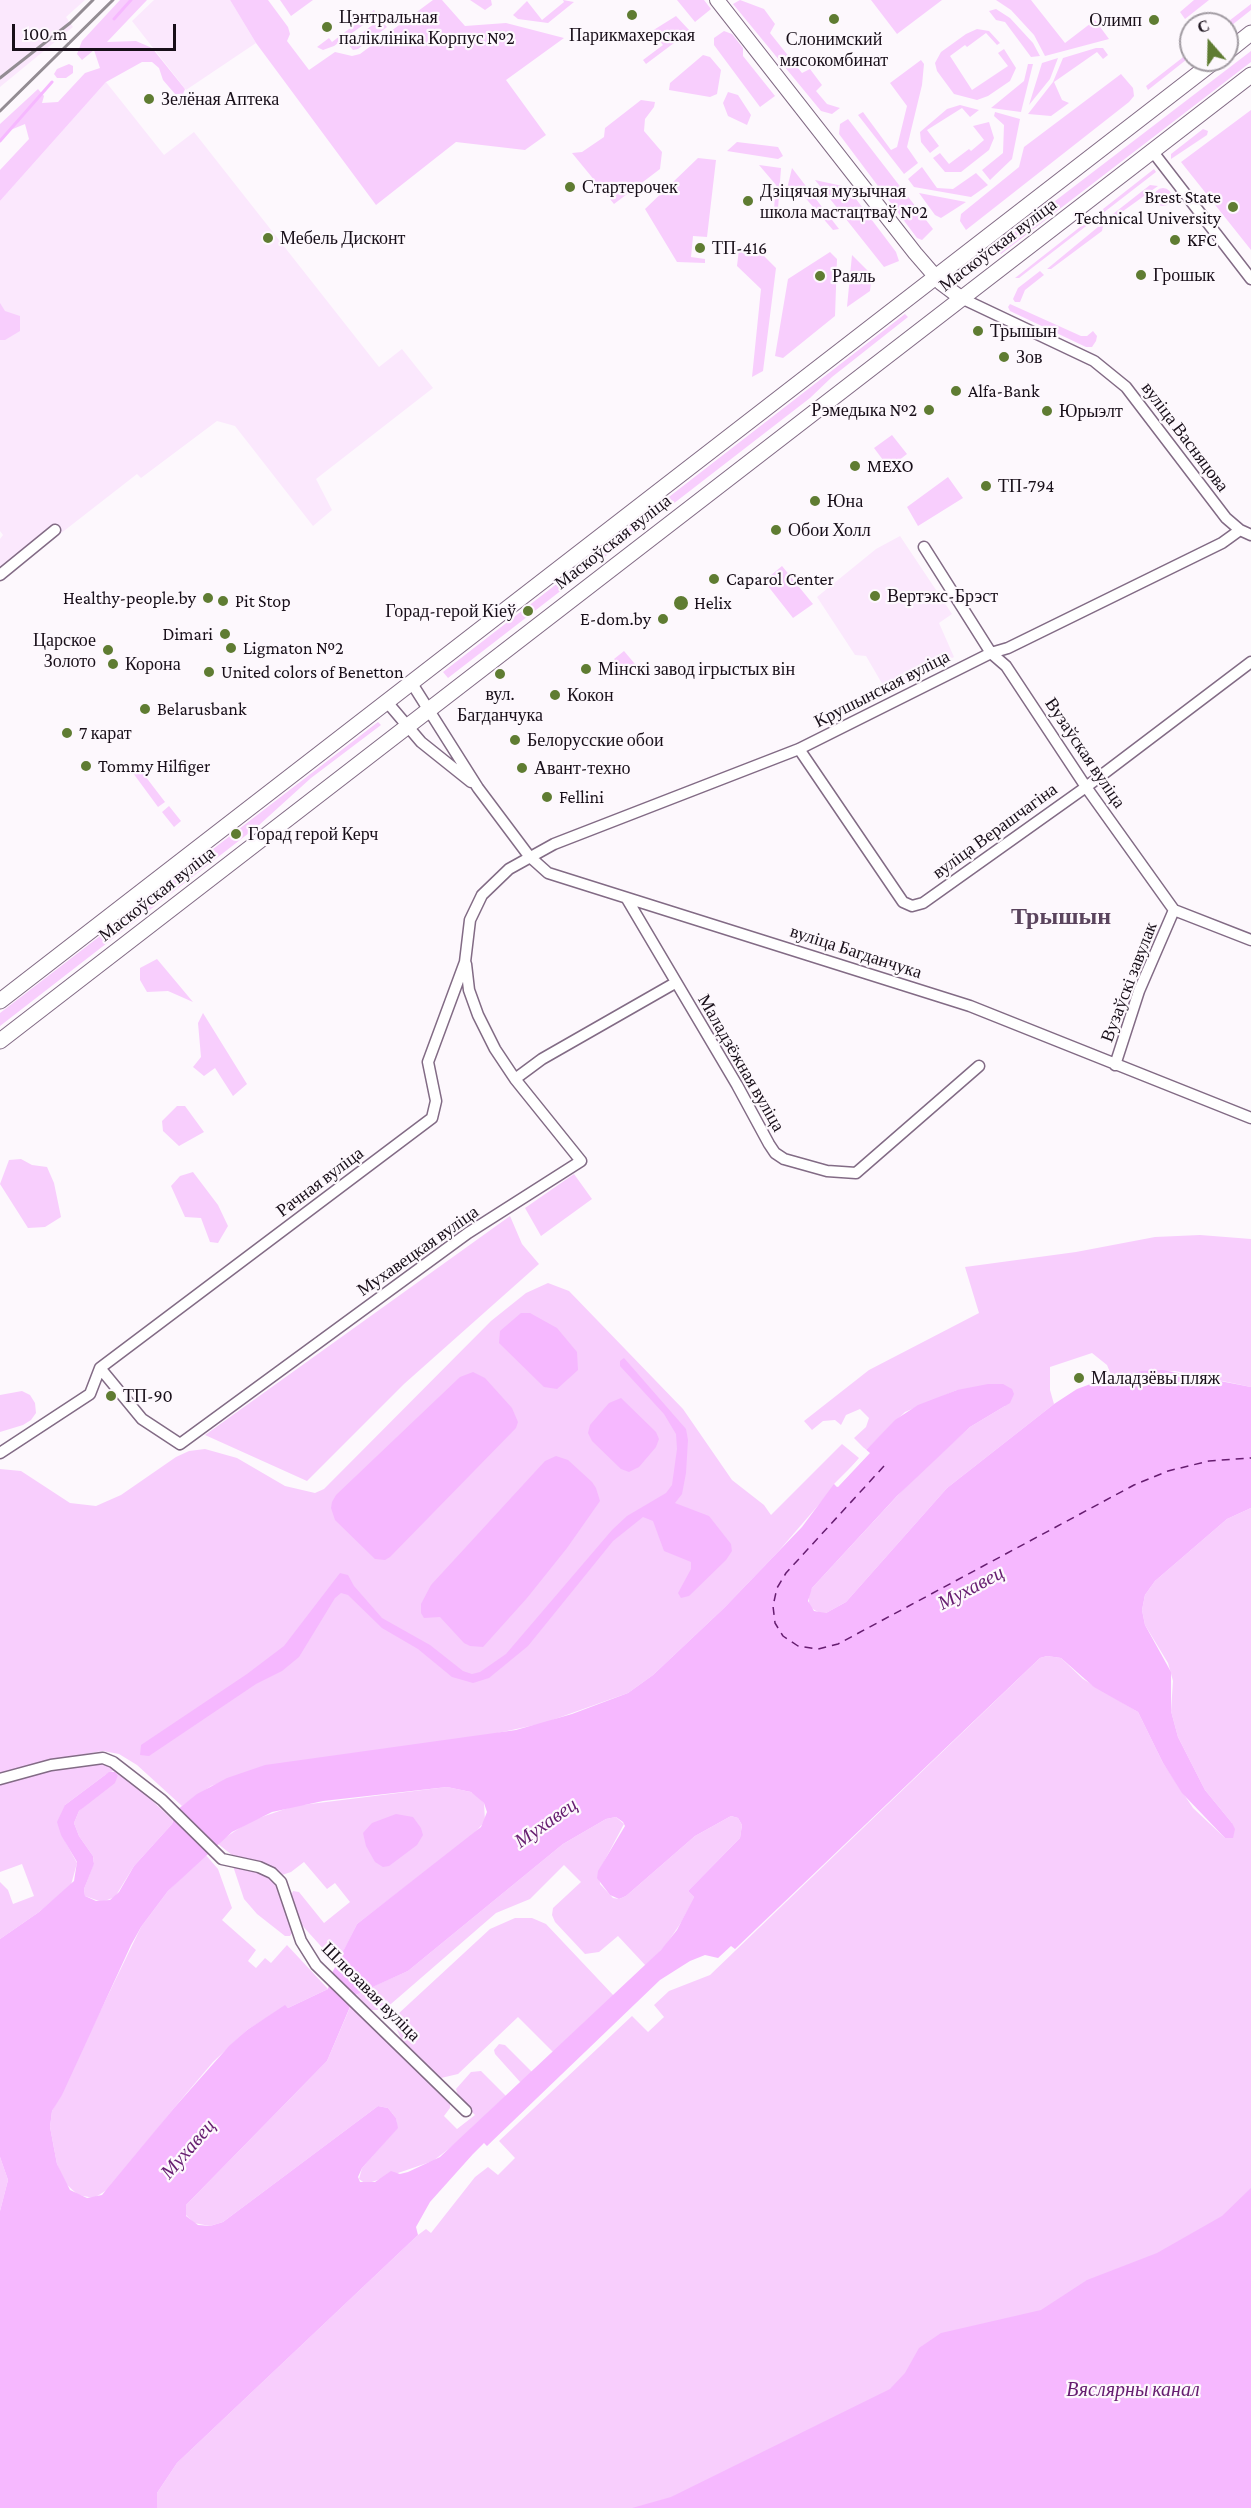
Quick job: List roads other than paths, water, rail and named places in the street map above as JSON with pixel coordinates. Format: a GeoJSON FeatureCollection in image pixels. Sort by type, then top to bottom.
{"type":"FeatureCollection","features":[{"type":"Feature","properties":{"kind":"main road"},"geometry":{"type":"LineString","coordinates":[[717,0],[935,277],[961,298]]}},
{"type":"Feature","properties":{"kind":"main road"},"geometry":{"type":"LineString","coordinates":[[1239,42],[1251,33]]}},
{"type":"Feature","properties":{"kind":"main road","name":"Маскоўская вуліца"},"geometry":{"type":"LineString","coordinates":[[0,1001],[1200,72]]}},
{"type":"Feature","properties":{"kind":"main road","name":"Маскоўская вуліца"},"geometry":{"type":"LineString","coordinates":[[0,1041],[1251,75]]}},
{"type":"Feature","properties":{"kind":"street"},"geometry":{"type":"LineString","coordinates":[[1153,152],[1251,279]]}},
{"type":"Feature","properties":{"kind":"street","name":"вуліца Васняцова"},"geometry":{"type":"LineString","coordinates":[[961,298],[1094,361],[1126,387],[1226,518],[1240,530],[1251,535]]}},
{"type":"Feature","properties":{"kind":"street"},"geometry":{"type":"LineString","coordinates":[[0,575],[55,530]]}},
{"type":"Feature","properties":{"kind":"street","name":"Крушынская вуліца"},"geometry":{"type":"LineString","coordinates":[[529,856],[799,749],[990,653],[1008,648],[1134,587],[1222,543],[1240,530]]}},
{"type":"Feature","properties":{"kind":"street","name":"Вузаўская вуліца"},"geometry":{"type":"LineString","coordinates":[[924,547],[990,653],[1006,666],[1086,787],[1174,910]]}},
{"type":"Feature","properties":{"kind":"street","name":"вуліца Верашчагіна"},"geometry":{"type":"LineString","coordinates":[[799,749],[903,902],[912,906],[923,903],[1086,787],[1251,662]]}},
{"type":"Feature","properties":{"kind":"street","name":"вуліца Багданчука"},"geometry":{"type":"LineString","coordinates":[[411,682],[478,788],[529,856],[548,873],[970,1006],[1251,1118]]}},
{"type":"Feature","properties":{"kind":"street","name":"вуліца Багданчука"},"geometry":{"type":"LineString","coordinates":[[387,702],[421,742],[478,788]]}},
{"type":"Feature","properties":{"kind":"street","name":"Рачная вуліца"},"geometry":{"type":"LineString","coordinates":[[0,1454],[90,1394],[100,1368],[432,1118],[436,1101],[428,1062],[465,962],[470,920],[482,895],[496,879],[529,856]]}},
{"type":"Feature","properties":{"kind":"street","name":"Маладзёжная вуліца"},"geometry":{"type":"LineString","coordinates":[[627,899],[775,1153],[795,1162],[827,1171],[856,1173],[979,1066]]}},
{"type":"Feature","properties":{"kind":"street"},"geometry":{"type":"LineString","coordinates":[[1174,910],[1251,940]]}},
{"type":"Feature","properties":{"kind":"street","name":"Вузаўскі завулак"},"geometry":{"type":"LineString","coordinates":[[1115,1065],[1139,991],[1174,910]]}},
{"type":"Feature","properties":{"kind":"street","name":"Мухавецкая вуліца"},"geometry":{"type":"LineString","coordinates":[[100,1368],[142,1419],[180,1444],[468,1233],[581,1161],[515,1079],[478,1015],[469,990],[465,962]]}},
{"type":"Feature","properties":{"kind":"street"},"geometry":{"type":"LineString","coordinates":[[515,1079],[542,1059],[675,982]]}},
{"type":"Feature","properties":{"kind":"street","name":"Шлюзавая вуліца"},"geometry":{"type":"LineString","coordinates":[[0,1779],[51,1766],[103,1758],[113,1762],[162,1800],[222,1859],[259,1867],[276,1876],[284,1888],[302,1941],[316,1965],[466,2111]]}},
{"type":"Feature","properties":{"kind":"water"},"geometry":{"type":"Polygon","coordinates":[[[521,1313],[530,1313],[557,1328],[577,1352],[578,1370],[557,1389],[544,1387],[499,1343],[500,1331],[521,1313]]]}},
{"type":"Feature","properties":{"kind":"water"},"geometry":{"type":"Polygon","coordinates":[[[624,1358],[686,1429],[688,1440],[686,1473],[682,1494],[675,1503],[709,1516],[731,1544],[732,1551],[726,1560],[689,1596],[681,1598],[678,1593],[691,1569],[691,1562],[664,1551],[653,1521],[643,1517],[613,1541],[528,1646],[489,1678],[473,1683],[452,1677],[418,1649],[382,1628],[348,1595],[341,1593],[335,1598],[299,1657],[282,1671],[256,1684],[149,1756],[140,1755],[141,1745],[247,1674],[284,1646],[340,1573],[348,1575],[354,1586],[382,1618],[430,1645],[463,1671],[472,1674],[480,1672],[506,1654],[612,1530],[627,1516],[666,1493],[672,1485],[677,1449],[676,1434],[664,1414],[620,1366],[620,1361],[624,1358]]]}},
{"type":"Feature","properties":{"kind":"water","name":"Мухавец"},"geometry":{"type":"Polygon","coordinates":[[[1163,1370],[1251,1387],[1251,1508],[1227,1519],[1155,1581],[1145,1595],[1142,1610],[1145,1625],[1171,1672],[1171,1711],[1178,1737],[1205,1790],[1232,1823],[1235,1829],[1233,1838],[1225,1838],[1182,1793],[1163,1763],[1138,1712],[1094,1687],[1061,1658],[1047,1656],[1040,1658],[735,1949],[731,1946],[718,1958],[705,1955],[690,1961],[660,1980],[487,2146],[484,2143],[430,2202],[416,2227],[418,2235],[177,2463],[157,2493],[157,2508],[0,2508],[0,2211],[8,2180],[0,2157],[0,1939],[39,1912],[74,1881],[77,1862],[61,1835],[57,1822],[65,1805],[109,1772],[115,1772],[118,1775],[115,1783],[79,1811],[74,1823],[79,1836],[93,1856],[94,1864],[84,1889],[85,1896],[96,1901],[110,1900],[119,1892],[134,1866],[172,1824],[177,1810],[197,1794],[227,1778],[265,1765],[516,1730],[572,1714],[628,1693],[653,1675],[724,1608],[802,1527],[834,1484],[837,1487],[869,1453],[866,1450],[895,1420],[918,1405],[957,1390],[988,1384],[1003,1384],[1012,1389],[1014,1394],[1010,1403],[970,1427],[897,1496],[812,1588],[808,1601],[814,1611],[826,1613],[846,1602],[947,1488],[1054,1404],[1077,1389],[1140,1371],[1163,1370]],[[447,1787],[323,1801],[272,1812],[232,1832],[168,1891],[141,1927],[131,1945],[62,2095],[52,2111],[50,2127],[57,2164],[70,2190],[87,2198],[102,2195],[229,2046],[247,2030],[285,2005],[288,2008],[328,1989],[332,1973],[357,1924],[481,1827],[487,1812],[484,1803],[471,1792],[447,1787]],[[731,1816],[695,1836],[626,1896],[619,1899],[610,1895],[597,1878],[598,1871],[625,1826],[616,1817],[606,1819],[563,1844],[408,1971],[355,1995],[327,2061],[186,2205],[186,2216],[198,2225],[210,2226],[223,2222],[378,2106],[388,2108],[396,2118],[398,2128],[362,2168],[358,2177],[360,2182],[375,2182],[391,2171],[400,2174],[408,2172],[440,2157],[661,1950],[677,1930],[694,1897],[688,1891],[740,1838],[742,1825],[738,1818],[731,1816]]]}},
{"type":"Feature","properties":{"kind":"water"},"geometry":{"type":"Polygon","coordinates":[[[473,1372],[485,1378],[512,1408],[518,1422],[516,1428],[390,1557],[385,1560],[375,1559],[335,1520],[331,1508],[332,1502],[336,1495],[460,1377],[473,1372]]]}},
{"type":"Feature","properties":{"kind":"water"},"geometry":{"type":"Polygon","coordinates":[[[621,1398],[656,1432],[659,1439],[656,1447],[639,1467],[629,1472],[621,1469],[592,1441],[588,1433],[590,1425],[609,1403],[621,1398]]]}},
{"type":"Feature","properties":{"kind":"water"},"geometry":{"type":"Polygon","coordinates":[[[556,1456],[568,1460],[592,1482],[600,1501],[567,1548],[527,1598],[483,1647],[464,1643],[440,1617],[424,1618],[421,1613],[421,1604],[431,1585],[545,1461],[556,1456]]]}},
{"type":"Feature","properties":{"kind":"water"},"geometry":{"type":"Polygon","coordinates":[[[396,1814],[413,1817],[423,1835],[417,1845],[389,1866],[383,1867],[375,1862],[366,1846],[363,1833],[372,1823],[396,1814]]]}},
{"type":"Feature","properties":{"kind":"water","name":"Вяслярны канал"},"geometry":{"type":"Polygon","coordinates":[[[1251,2188],[1251,2508],[632,2508],[671,2497],[890,2389],[905,2373],[919,2348],[941,2333],[1041,2310],[1087,2280],[1157,2253],[1222,2216],[1251,2188]]]}},
{"type":"Feature","properties":{"kind":"waterway"},"geometry":{"type":"LineString","coordinates":[[114,19],[131,0]]}},
{"type":"Feature","properties":{"kind":"waterway"},"geometry":{"type":"LineString","coordinates":[[0,141],[52,82]]}},
{"type":"Feature","properties":{"kind":"railway"},"geometry":{"type":"LineString","coordinates":[[0,78],[70,23],[93,0]]}},
{"type":"Feature","properties":{"kind":"railway"},"geometry":{"type":"LineString","coordinates":[[0,111],[113,0]]}},
{"type":"Feature","properties":{"kind":"place","name":"Парикмахерская"},"geometry":{"type":"Point","coordinates":[632,15]}},
{"type":"Feature","properties":{"kind":"place","name":"Слонимский мясокомбинат"},"geometry":{"type":"Point","coordinates":[834,19]}},
{"type":"Feature","properties":{"kind":"place","name":"Олимп"},"geometry":{"type":"Point","coordinates":[1154,20]}},
{"type":"Feature","properties":{"kind":"place","name":"Цэнтральная паліклініка Корпус №2"},"geometry":{"type":"Point","coordinates":[327,27]}},
{"type":"Feature","properties":{"kind":"place","name":"Зелёная Аптека"},"geometry":{"type":"Point","coordinates":[149,99]}},
{"type":"Feature","properties":{"kind":"place","name":"Стартерочек"},"geometry":{"type":"Point","coordinates":[570,187]}},
{"type":"Feature","properties":{"kind":"place","name":"Дзіцячая музычная школа мастацтваў №2"},"geometry":{"type":"Point","coordinates":[748,201]}},
{"type":"Feature","properties":{"kind":"place","name":"Brest State Technical University"},"geometry":{"type":"Point","coordinates":[1233,207]}},
{"type":"Feature","properties":{"kind":"place","name":"Мебель Дисконт"},"geometry":{"type":"Point","coordinates":[268,238]}},
{"type":"Feature","properties":{"kind":"place","name":"KFC"},"geometry":{"type":"Point","coordinates":[1175,240]}},
{"type":"Feature","properties":{"kind":"place","name":"ТП-416"},"geometry":{"type":"Point","coordinates":[700,248]}},
{"type":"Feature","properties":{"kind":"place","name":"Грошык"},"geometry":{"type":"Point","coordinates":[1141,275]}},
{"type":"Feature","properties":{"kind":"place","name":"Раяль"},"geometry":{"type":"Point","coordinates":[820,276]}},
{"type":"Feature","properties":{"kind":"place","name":"Трышын"},"geometry":{"type":"Point","coordinates":[978,331]}},
{"type":"Feature","properties":{"kind":"place","name":"Зов"},"geometry":{"type":"Point","coordinates":[1004,357]}},
{"type":"Feature","properties":{"kind":"place","name":"Alfa-Bank"},"geometry":{"type":"Point","coordinates":[956,391]}},
{"type":"Feature","properties":{"kind":"place","name":"Рэмедыка №2"},"geometry":{"type":"Point","coordinates":[929,410]}},
{"type":"Feature","properties":{"kind":"place","name":"Юрыэлт"},"geometry":{"type":"Point","coordinates":[1047,411]}},
{"type":"Feature","properties":{"kind":"place","name":"MEXO"},"geometry":{"type":"Point","coordinates":[855,466]}},
{"type":"Feature","properties":{"kind":"place","name":"ТП-794"},"geometry":{"type":"Point","coordinates":[986,486]}},
{"type":"Feature","properties":{"kind":"place","name":"Юна"},"geometry":{"type":"Point","coordinates":[815,501]}},
{"type":"Feature","properties":{"kind":"place","name":"Обои Холл"},"geometry":{"type":"Point","coordinates":[776,530]}},
{"type":"Feature","properties":{"kind":"place","name":"Caparol Center"},"geometry":{"type":"Point","coordinates":[714,579]}},
{"type":"Feature","properties":{"kind":"place","name":"Вертэкс-Брэст"},"geometry":{"type":"Point","coordinates":[875,596]}},
{"type":"Feature","properties":{"kind":"place","name":"Healthy-people.by"},"geometry":{"type":"Point","coordinates":[208,598]}},
{"type":"Feature","properties":{"kind":"place","name":"Pit Stop"},"geometry":{"type":"Point","coordinates":[223,601]}},
{"type":"Feature","properties":{"kind":"place","name":"Helix"},"geometry":{"type":"Point","coordinates":[681,603]}},
{"type":"Feature","properties":{"kind":"place","name":"Горад-герой Кіеў"},"geometry":{"type":"Point","coordinates":[528,611]}},
{"type":"Feature","properties":{"kind":"place","name":"E-dom.by"},"geometry":{"type":"Point","coordinates":[663,619]}},
{"type":"Feature","properties":{"kind":"place","name":"Dimari"},"geometry":{"type":"Point","coordinates":[225,634]}},
{"type":"Feature","properties":{"kind":"place","name":"Ligmaton №2"},"geometry":{"type":"Point","coordinates":[231,648]}},
{"type":"Feature","properties":{"kind":"place","name":"Царское Золото"},"geometry":{"type":"Point","coordinates":[108,650]}},
{"type":"Feature","properties":{"kind":"place","name":"Корона"},"geometry":{"type":"Point","coordinates":[113,664]}},
{"type":"Feature","properties":{"kind":"place","name":"Мінскі завод ігрыстых він"},"geometry":{"type":"Point","coordinates":[586,669]}},
{"type":"Feature","properties":{"kind":"place","name":"United colors of Benetton"},"geometry":{"type":"Point","coordinates":[209,672]}},
{"type":"Feature","properties":{"kind":"place","name":"вул. Багданчука"},"geometry":{"type":"Point","coordinates":[500,674]}},
{"type":"Feature","properties":{"kind":"place","name":"Кокон"},"geometry":{"type":"Point","coordinates":[555,695]}},
{"type":"Feature","properties":{"kind":"place","name":"Belarusbank"},"geometry":{"type":"Point","coordinates":[145,709]}},
{"type":"Feature","properties":{"kind":"place","name":"7 карат"},"geometry":{"type":"Point","coordinates":[67,733]}},
{"type":"Feature","properties":{"kind":"place","name":"Белорусские обои"},"geometry":{"type":"Point","coordinates":[515,740]}},
{"type":"Feature","properties":{"kind":"place","name":"Tommy Hilfiger"},"geometry":{"type":"Point","coordinates":[86,766]}},
{"type":"Feature","properties":{"kind":"place","name":"Авант-техно"},"geometry":{"type":"Point","coordinates":[522,768]}},
{"type":"Feature","properties":{"kind":"place","name":"Fellini"},"geometry":{"type":"Point","coordinates":[547,797]}},
{"type":"Feature","properties":{"kind":"place","name":"Горад герой Керч"},"geometry":{"type":"Point","coordinates":[236,834]}},
{"type":"Feature","properties":{"kind":"place","name":"Маладзёвы пляж"},"geometry":{"type":"Point","coordinates":[1079,1378]}},
{"type":"Feature","properties":{"kind":"place","name":"ТП-90"},"geometry":{"type":"Point","coordinates":[111,1396]}},
{"type":"Feature","properties":{"kind":"district","name":"Трышын"},"geometry":{"type":"Point","coordinates":[1061,917]}}]}
